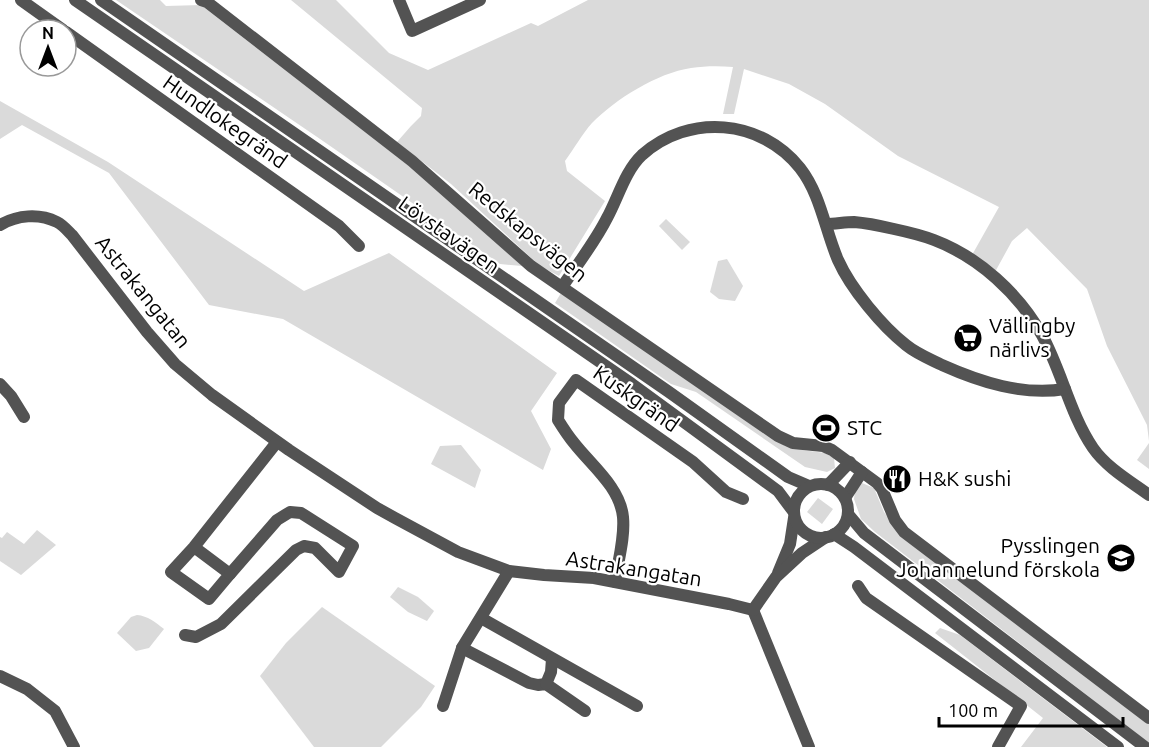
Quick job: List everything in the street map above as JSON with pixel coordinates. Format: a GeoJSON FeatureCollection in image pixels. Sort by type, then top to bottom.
{"type":"FeatureCollection","features":[{"type":"Feature","properties":{"kind":"street","name":"Hundlokegränd"},"geometry":{"type":"LineString","coordinates":[[21,0],[46,18]]}},
{"type":"Feature","properties":{"kind":"street","name":"Lövstavägen"},"geometry":{"type":"LineString","coordinates":[[75,0],[632,384],[778,491],[794,514],[802,531],[817,538],[830,536],[863,554],[1118,747]]}},
{"type":"Feature","properties":{"kind":"street","name":"Lövstavägen"},"geometry":{"type":"LineString","coordinates":[[101,0],[669,392],[788,477],[809,486],[828,485]]}},
{"type":"Feature","properties":{"kind":"street","name":"Redskapsvägen"},"geometry":{"type":"LineString","coordinates":[[201,0],[207,2],[412,161],[531,266],[778,436],[793,442],[823,446],[832,450],[877,483],[882,489],[895,520],[904,532],[1149,718]]}},
{"type":"Feature","properties":{"kind":"street"},"geometry":{"type":"LineString","coordinates":[[399,0],[412,31],[476,1]]}},
{"type":"Feature","properties":{"kind":"street","name":"Hundlokegränd"},"geometry":{"type":"LineString","coordinates":[[78,41],[339,226],[359,246]]}},
{"type":"Feature","properties":{"kind":"street"},"geometry":{"type":"LineString","coordinates":[[562,287],[606,220],[622,185],[642,155],[675,134],[707,126],[726,126],[773,144],[788,155],[809,181],[839,262],[859,294],[881,321],[906,345],[925,357],[986,382],[1030,390],[1065,389]]}},
{"type":"Feature","properties":{"kind":"street","name":"Astrakangatan"},"geometry":{"type":"LineString","coordinates":[[0,225],[21,217],[41,216],[59,223],[72,235],[147,332],[175,364],[212,395],[375,507],[458,552],[509,571],[594,578],[753,610]]}},
{"type":"Feature","properties":{"kind":"street"},"geometry":{"type":"LineString","coordinates":[[826,224],[854,222],[878,225],[935,240],[962,254],[1003,285],[1042,335],[1058,368],[1078,421],[1094,448],[1106,463],[1149,495]]}},
{"type":"Feature","properties":{"kind":"street","name":"Kuskgränd"},"geometry":{"type":"LineString","coordinates":[[615,582],[623,531],[623,514],[606,479],[574,444],[558,420],[559,403],[576,380],[693,462],[726,492],[743,499]]}},
{"type":"Feature","properties":{"kind":"street"},"geometry":{"type":"LineString","coordinates":[[0,384],[11,396],[24,417]]}},
{"type":"Feature","properties":{"kind":"street"},"geometry":{"type":"LineString","coordinates":[[184,635],[196,637],[220,624],[296,550],[304,546],[315,548],[339,572],[353,546],[301,513],[290,512],[277,520],[209,598],[171,572],[194,547],[278,442]]}},
{"type":"Feature","properties":{"kind":"street"},"geometry":{"type":"LineString","coordinates":[[776,577],[802,553],[841,529],[848,514],[845,498],[835,488],[828,485],[849,462]]}},
{"type":"Feature","properties":{"kind":"street"},"geometry":{"type":"LineString","coordinates":[[845,498],[862,472]]}},
{"type":"Feature","properties":{"kind":"street"},"geometry":{"type":"LineString","coordinates":[[809,486],[795,501],[790,544],[776,577],[753,610],[810,747]]}},
{"type":"Feature","properties":{"kind":"street"},"geometry":{"type":"LineString","coordinates":[[848,514],[864,533],[1145,747]]}},
{"type":"Feature","properties":{"kind":"street"},"geometry":{"type":"LineString","coordinates":[[194,547],[230,574]]}},
{"type":"Feature","properties":{"kind":"street"},"geometry":{"type":"LineString","coordinates":[[443,706],[462,648],[509,571]]}},
{"type":"Feature","properties":{"kind":"street"},"geometry":{"type":"LineString","coordinates":[[858,586],[866,598],[1022,706],[998,747]]}},
{"type":"Feature","properties":{"kind":"street"},"geometry":{"type":"LineString","coordinates":[[481,618],[637,706]]}},
{"type":"Feature","properties":{"kind":"street"},"geometry":{"type":"LineString","coordinates":[[462,648],[529,683],[546,684],[585,711]]}},
{"type":"Feature","properties":{"kind":"street"},"geometry":{"type":"LineString","coordinates":[[546,684],[551,672],[552,659]]}},
{"type":"Feature","properties":{"kind":"street"},"geometry":{"type":"LineString","coordinates":[[0,676],[27,689],[55,711],[74,747]]}},
{"type":"Feature","properties":{"kind":"shaded area"},"geometry":{"type":"Polygon","coordinates":[[[116,0],[160,0],[166,6],[201,5],[431,183],[522,266],[500,264],[116,0]]]}},
{"type":"Feature","properties":{"kind":"shaded area"},"geometry":{"type":"Polygon","coordinates":[[[291,0],[336,0],[389,53],[428,70],[531,23],[538,26],[588,0],[1149,0],[1149,441],[1147,425],[1107,346],[1087,289],[1027,228],[1012,241],[995,272],[972,255],[999,207],[898,156],[825,104],[789,84],[744,69],[734,114],[723,114],[733,67],[691,68],[651,81],[625,96],[602,114],[588,127],[565,161],[567,171],[605,201],[559,276],[540,266],[451,184],[397,142],[421,116],[422,108],[291,0]]]}},
{"type":"Feature","properties":{"kind":"shaded area"},"geometry":{"type":"Polygon","coordinates":[[[0,101],[108,162],[304,291],[389,253],[557,373],[531,411],[551,449],[543,470],[283,319],[209,305],[109,173],[22,125],[0,139],[0,101]]]}},
{"type":"Feature","properties":{"kind":"shaded area"},"geometry":{"type":"Polygon","coordinates":[[[666,219],[690,242],[682,250],[659,226],[666,219]]]}},
{"type":"Feature","properties":{"kind":"shaded area"},"geometry":{"type":"Polygon","coordinates":[[[727,259],[743,286],[735,301],[719,299],[710,292],[718,261],[727,259]]]}},
{"type":"Feature","properties":{"kind":"shaded area"},"geometry":{"type":"Polygon","coordinates":[[[561,293],[802,450],[825,453],[834,458],[835,468],[827,472],[805,467],[696,392],[671,384],[555,303],[561,293]]]}},
{"type":"Feature","properties":{"kind":"shaded area"},"geometry":{"type":"Polygon","coordinates":[[[1149,443],[1149,469],[1137,460],[1149,443]]]}},
{"type":"Feature","properties":{"kind":"shaded area"},"geometry":{"type":"Polygon","coordinates":[[[461,445],[481,470],[475,488],[431,464],[440,446],[461,445]]]}},
{"type":"Feature","properties":{"kind":"shaded area"},"geometry":{"type":"Polygon","coordinates":[[[862,483],[874,488],[884,512],[900,534],[1149,724],[1149,743],[875,532],[861,519],[854,499],[855,491],[862,483]]]}},
{"type":"Feature","properties":{"kind":"shaded area"},"geometry":{"type":"Polygon","coordinates":[[[818,498],[833,509],[822,524],[807,512],[818,498]]]}},
{"type":"Feature","properties":{"kind":"shaded area"},"geometry":{"type":"Polygon","coordinates":[[[37,530],[56,545],[21,575],[0,561],[0,537],[2,538],[7,532],[24,544],[37,530]]]}},
{"type":"Feature","properties":{"kind":"shaded area"},"geometry":{"type":"Polygon","coordinates":[[[398,587],[418,597],[434,611],[427,621],[408,612],[390,597],[398,587]]]}},
{"type":"Feature","properties":{"kind":"shaded area"},"geometry":{"type":"Polygon","coordinates":[[[322,607],[435,686],[421,707],[381,747],[314,747],[260,676],[286,643],[322,607]]]}},
{"type":"Feature","properties":{"kind":"shaded area"},"geometry":{"type":"Polygon","coordinates":[[[137,615],[148,618],[164,629],[149,648],[136,651],[117,633],[131,617],[137,615]]]}},
{"type":"Feature","properties":{"kind":"shaded area"},"geometry":{"type":"Polygon","coordinates":[[[940,628],[960,635],[1107,747],[1021,747],[1043,718],[935,633],[940,628]]]}},
{"type":"Feature","properties":{"kind":"place","name":"Vällingby närlivs"},"geometry":{"type":"Point","coordinates":[968,338]}},
{"type":"Feature","properties":{"kind":"place","name":"STC"},"geometry":{"type":"Point","coordinates":[826,428]}},
{"type":"Feature","properties":{"kind":"place","name":"H&K sushi"},"geometry":{"type":"Point","coordinates":[897,479]}},
{"type":"Feature","properties":{"kind":"place","name":"Pysslingen Johannelund förskola"},"geometry":{"type":"Point","coordinates":[1121,558]}}]}
